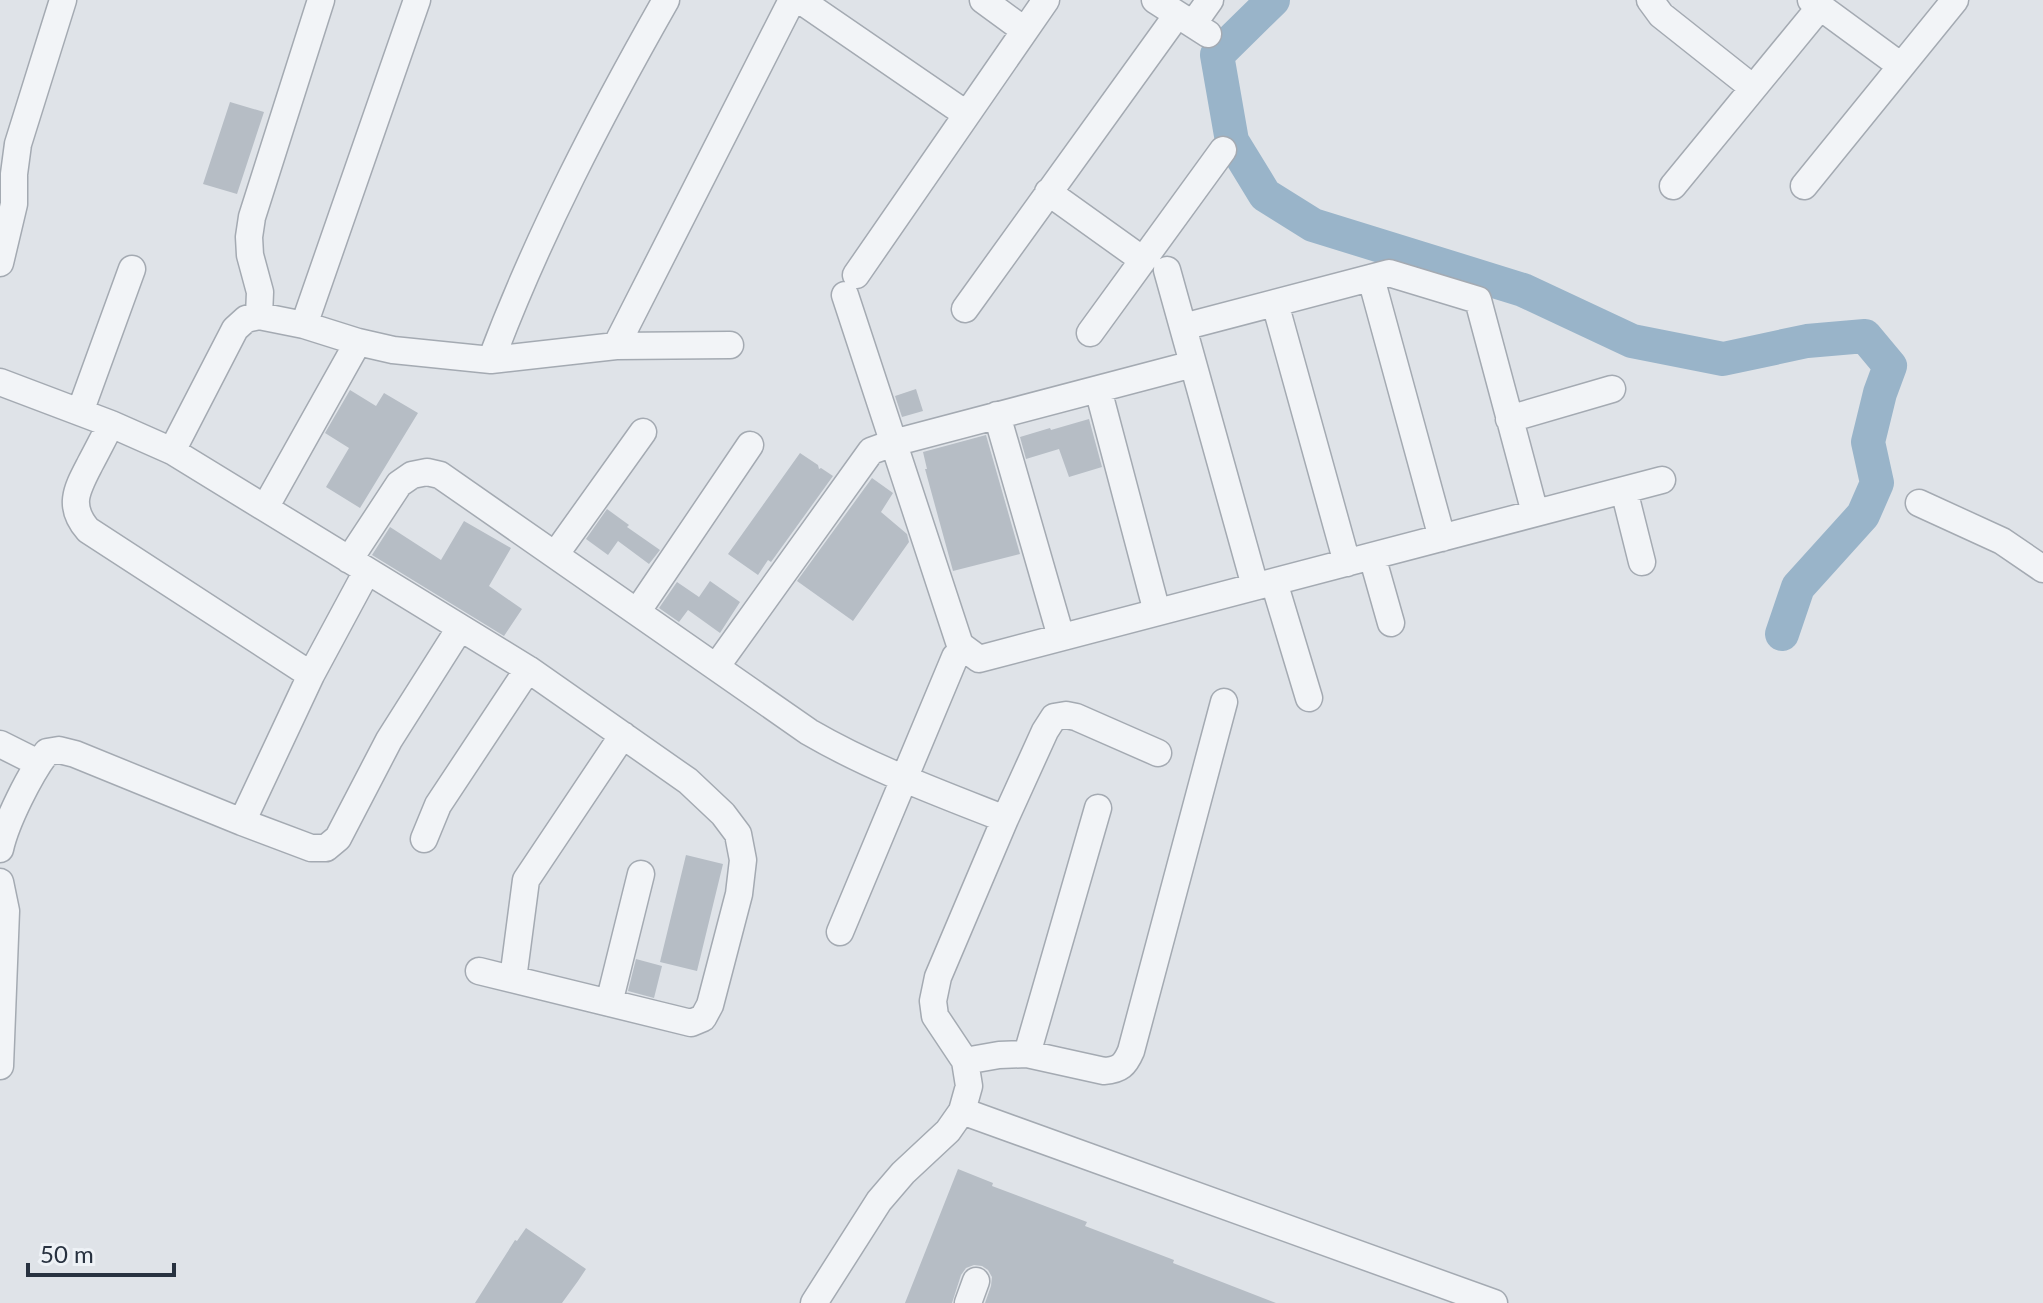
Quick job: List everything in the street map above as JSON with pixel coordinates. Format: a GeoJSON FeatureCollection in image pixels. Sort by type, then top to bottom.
{"type":"FeatureCollection","features":[{"type":"Feature","properties":{"kind":"street"},"geometry":{"type":"LineString","coordinates":[[0,263],[18,144],[63,0]]}},
{"type":"Feature","properties":{"kind":"street"},"geometry":{"type":"LineString","coordinates":[[259,316],[260,292],[250,255],[252,217],[321,0]]}},
{"type":"Feature","properties":{"kind":"street"},"geometry":{"type":"LineString","coordinates":[[304,325],[417,0]]}},
{"type":"Feature","properties":{"kind":"street"},"geometry":{"type":"LineString","coordinates":[[491,360],[562,193],[666,0]]}},
{"type":"Feature","properties":{"kind":"street"},"geometry":{"type":"LineString","coordinates":[[616,346],[792,0]]}},
{"type":"Feature","properties":{"kind":"street"},"geometry":{"type":"LineString","coordinates":[[800,0],[966,114]]}},
{"type":"Feature","properties":{"kind":"street"},"geometry":{"type":"LineString","coordinates":[[983,0],[1024,30]]}},
{"type":"Feature","properties":{"kind":"street"},"geometry":{"type":"LineString","coordinates":[[1046,0],[850,285],[893,443],[960,645],[979,659],[1662,480]]}},
{"type":"Feature","properties":{"kind":"street"},"geometry":{"type":"LineString","coordinates":[[1155,0],[1193,24]]}},
{"type":"Feature","properties":{"kind":"street"},"geometry":{"type":"LineString","coordinates":[[965,309],[1048,192],[1193,24],[1210,0]]}},
{"type":"Feature","properties":{"kind":"street"},"geometry":{"type":"LineString","coordinates":[[1650,0],[1661,15],[1753,88]]}},
{"type":"Feature","properties":{"kind":"street"},"geometry":{"type":"LineString","coordinates":[[1804,186],[1955,0]]}},
{"type":"Feature","properties":{"kind":"street"},"geometry":{"type":"LineString","coordinates":[[1673,186],[1753,88],[1815,4],[1901,66]]}},
{"type":"Feature","properties":{"kind":"street"},"geometry":{"type":"LineString","coordinates":[[1090,333],[1155,265],[1223,150]]}},
{"type":"Feature","properties":{"kind":"street"},"geometry":{"type":"LineString","coordinates":[[1048,192],[1155,265],[1183,327],[1265,584],[1309,698]]}},
{"type":"Feature","properties":{"kind":"street"},"geometry":{"type":"LineString","coordinates":[[80,412],[132,269]]}},
{"type":"Feature","properties":{"kind":"street"},"geometry":{"type":"LineString","coordinates":[[1183,327],[1389,273],[1478,300],[1535,513]]}},
{"type":"Feature","properties":{"kind":"street"},"geometry":{"type":"LineString","coordinates":[[1371,278],[1442,538]]}},
{"type":"Feature","properties":{"kind":"street"},"geometry":{"type":"LineString","coordinates":[[1275,303],[1360,559],[1391,623]]}},
{"type":"Feature","properties":{"kind":"street"},"geometry":{"type":"LineString","coordinates":[[172,451],[235,329],[246,319],[259,316],[393,350],[491,360],[616,346],[730,345]]}},
{"type":"Feature","properties":{"kind":"street"},"geometry":{"type":"LineString","coordinates":[[265,508],[358,342]]}},
{"type":"Feature","properties":{"kind":"street"},"geometry":{"type":"LineString","coordinates":[[716,667],[871,451],[1193,364]]}},
{"type":"Feature","properties":{"kind":"street"},"geometry":{"type":"LineString","coordinates":[[0,382],[172,451],[528,669],[688,781],[723,814],[738,834],[743,860],[739,894],[710,1005],[703,1018],[691,1023],[479,971]]}},
{"type":"Feature","properties":{"kind":"street"},"geometry":{"type":"LineString","coordinates":[[1098,389],[1157,612]]}},
{"type":"Feature","properties":{"kind":"street"},"geometry":{"type":"LineString","coordinates":[[1509,419],[1612,389]]}},
{"type":"Feature","properties":{"kind":"street"},"geometry":{"type":"LineString","coordinates":[[997,415],[1061,637]]}},
{"type":"Feature","properties":{"kind":"street"},"geometry":{"type":"LineString","coordinates":[[111,424],[76,495],[75,504],[88,530],[311,675]]}},
{"type":"Feature","properties":{"kind":"street"},"geometry":{"type":"LineString","coordinates":[[555,555],[643,432]]}},
{"type":"Feature","properties":{"kind":"street"},"geometry":{"type":"LineString","coordinates":[[637,612],[750,445]]}},
{"type":"Feature","properties":{"kind":"street"},"geometry":{"type":"LineString","coordinates":[[242,822],[311,675],[358,565],[399,484],[412,475],[427,472],[440,475],[809,732],[846,753],[904,779],[1005,819]]}},
{"type":"Feature","properties":{"kind":"street"},"geometry":{"type":"LineString","coordinates":[[1624,490],[1642,562]]}},
{"type":"Feature","properties":{"kind":"street"},"geometry":{"type":"LineString","coordinates":[[1919,503],[2002,541],[2043,569]]}},
{"type":"Feature","properties":{"kind":"street"},"geometry":{"type":"LineString","coordinates":[[0,849],[4,833],[38,763],[47,752],[59,750],[311,848],[326,848],[338,838],[389,740],[460,628]]}},
{"type":"Feature","properties":{"kind":"street"},"geometry":{"type":"LineString","coordinates":[[840,932],[955,657]]}},
{"type":"Feature","properties":{"kind":"street"},"geometry":{"type":"LineString","coordinates":[[424,839],[438,805],[528,669]]}},
{"type":"Feature","properties":{"kind":"street"},"geometry":{"type":"LineString","coordinates":[[965,1061],[1027,1054],[1104,1071],[1117,1070],[1126,1063],[1224,702]]}},
{"type":"Feature","properties":{"kind":"street"},"geometry":{"type":"LineString","coordinates":[[814,1303],[879,1201],[903,1173],[948,1131],[962,1111],[969,1086],[965,1061],[935,1016],[933,1001],[938,977],[1045,731],[1054,717],[1066,715],[1158,753]]}},
{"type":"Feature","properties":{"kind":"street"},"geometry":{"type":"LineString","coordinates":[[513,979],[526,880],[623,735]]}},
{"type":"Feature","properties":{"kind":"street"},"geometry":{"type":"LineString","coordinates":[[0,744],[38,763]]}},
{"type":"Feature","properties":{"kind":"street"},"geometry":{"type":"LineString","coordinates":[[1027,1054],[1098,808]]}},
{"type":"Feature","properties":{"kind":"street"},"geometry":{"type":"LineString","coordinates":[[609,1003],[641,874]]}},
{"type":"Feature","properties":{"kind":"street"},"geometry":{"type":"LineString","coordinates":[[0,882],[6,911],[0,1066]]}},
{"type":"Feature","properties":{"kind":"street"},"geometry":{"type":"LineString","coordinates":[[962,1111],[1494,1303]]}},
{"type":"Feature","properties":{"kind":"building"},"geometry":{"type":"Polygon","coordinates":[[[230,102],[264,112],[237,194],[203,184],[230,102]]]}},
{"type":"Feature","properties":{"kind":"building"},"geometry":{"type":"Polygon","coordinates":[[[916,389],[923,411],[902,417],[895,396],[916,389]]]}},
{"type":"Feature","properties":{"kind":"building"},"geometry":{"type":"Polygon","coordinates":[[[350,390],[376,406],[384,393],[418,413],[360,508],[326,487],[349,448],[325,433],[350,390]]]}},
{"type":"Feature","properties":{"kind":"building"},"geometry":{"type":"Polygon","coordinates":[[[1089,419],[1102,467],[1069,477],[1059,449],[1026,459],[1020,437],[1089,419]]]}},
{"type":"Feature","properties":{"kind":"building"},"geometry":{"type":"Polygon","coordinates":[[[986,435],[1020,554],[953,571],[923,452],[986,435]]]}},
{"type":"Feature","properties":{"kind":"building"},"geometry":{"type":"Polygon","coordinates":[[[800,453],[833,476],[771,562],[768,560],[758,575],[728,554],[800,453]]]}},
{"type":"Feature","properties":{"kind":"building"},"geometry":{"type":"Polygon","coordinates":[[[872,478],[893,493],[881,512],[907,534],[909,542],[853,621],[797,581],[872,478]]]}},
{"type":"Feature","properties":{"kind":"building"},"geometry":{"type":"Polygon","coordinates":[[[607,509],[660,550],[649,564],[618,541],[608,555],[586,539],[607,509]]]}},
{"type":"Feature","properties":{"kind":"building"},"geometry":{"type":"Polygon","coordinates":[[[464,521],[511,548],[489,586],[522,609],[504,636],[372,555],[390,527],[441,560],[464,521]]]}},
{"type":"Feature","properties":{"kind":"building"},"geometry":{"type":"Polygon","coordinates":[[[710,581],[740,602],[720,633],[688,610],[679,622],[659,608],[677,582],[699,597],[710,581]]]}},
{"type":"Feature","properties":{"kind":"building"},"geometry":{"type":"Polygon","coordinates":[[[686,855],[723,864],[697,971],[660,962],[686,855]]]}},
{"type":"Feature","properties":{"kind":"building"},"geometry":{"type":"Polygon","coordinates":[[[636,959],[662,966],[654,998],[628,991],[636,959]]]}},
{"type":"Feature","properties":{"kind":"building"},"geometry":{"type":"Polygon","coordinates":[[[958,1169],[993,1183],[992,1186],[1087,1222],[1085,1226],[1276,1303],[985,1303],[992,1277],[982,1266],[974,1265],[966,1268],[961,1275],[952,1303],[905,1303],[958,1169]]]}},
{"type":"Feature","properties":{"kind":"building"},"geometry":{"type":"Polygon","coordinates":[[[526,1228],[586,1269],[578,1281],[562,1303],[475,1303],[515,1240],[526,1228]]]}},
{"type":"Feature","properties":{"kind":"waterway"},"geometry":{"type":"LineString","coordinates":[[1273,0],[1217,55],[1232,141],[1265,195],[1313,225],[1523,290],[1632,341],[1723,359],[1807,341],[1865,336],[1890,366],[1868,442],[1877,483],[1863,515],[1798,587],[1782,634]]}}]}
